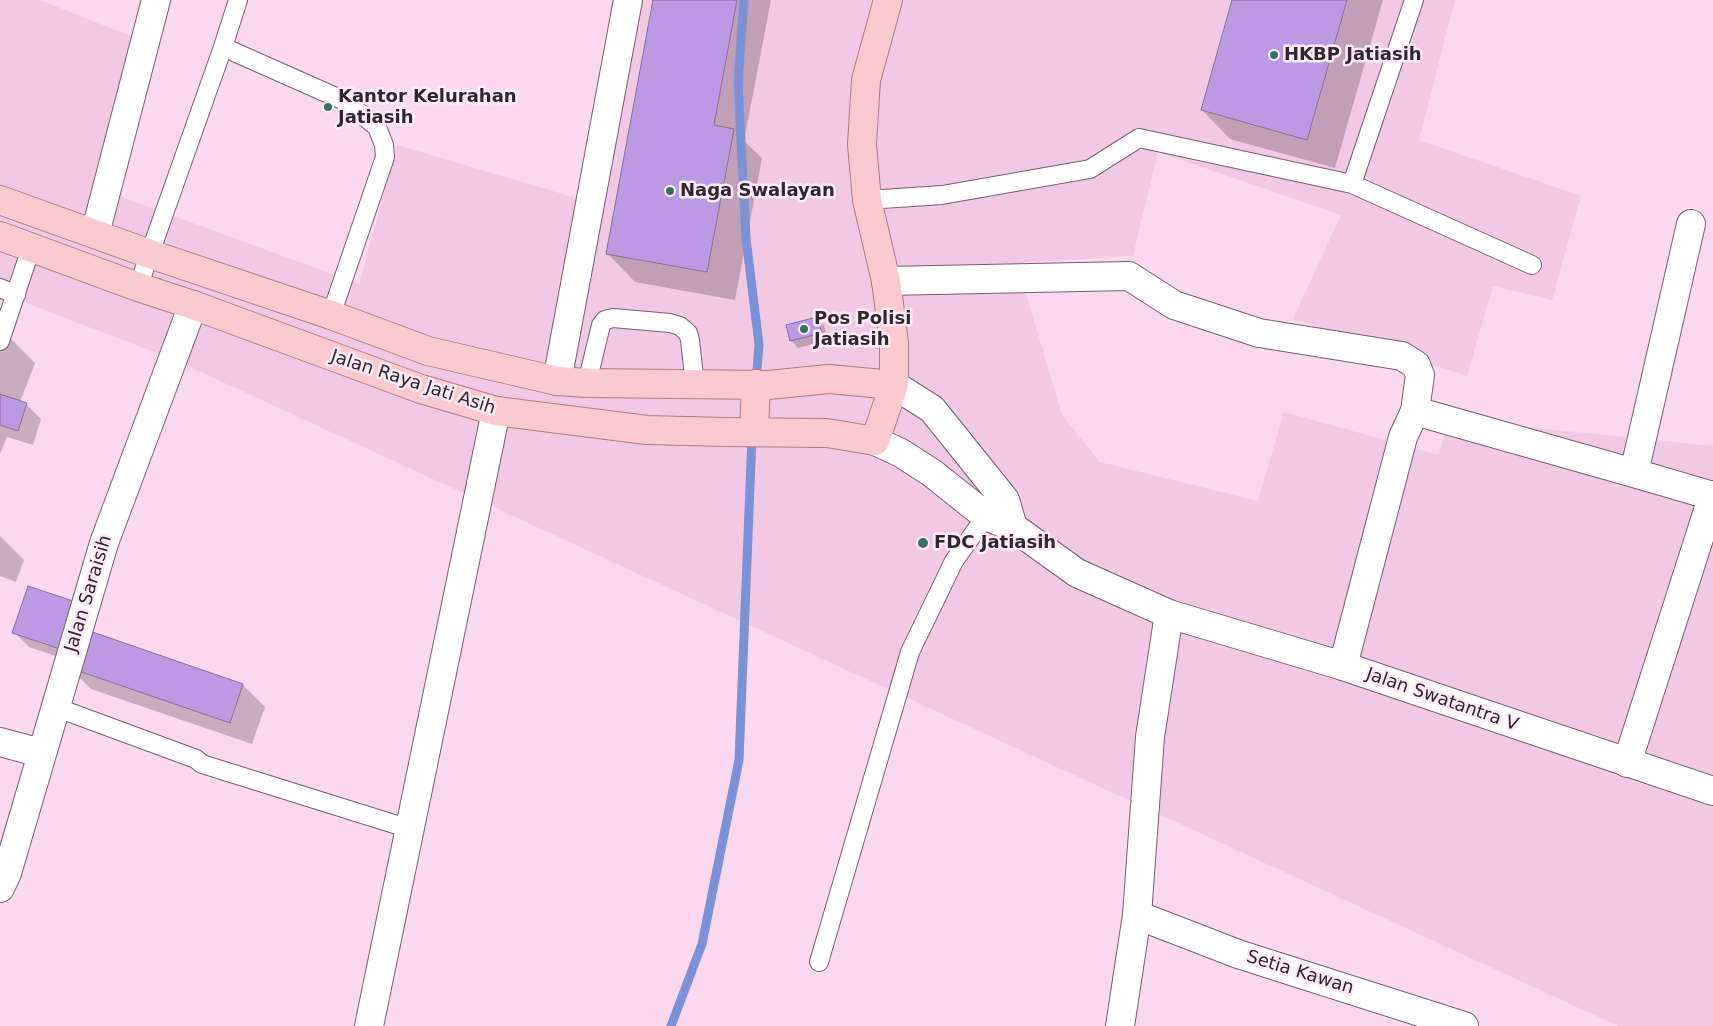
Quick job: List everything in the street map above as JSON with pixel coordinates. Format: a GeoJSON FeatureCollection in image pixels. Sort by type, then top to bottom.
{"type":"FeatureCollection","features":[{"type":"Feature","properties":{"kind":"main road"},"geometry":{"type":"LineString","coordinates":[[876,441],[894,385],[894,344],[886,281],[867,200],[862,144],[866,80],[888,0]]}},
{"type":"Feature","properties":{"kind":"main road","name":"Jalan Raya Jati Asih"},"geometry":{"type":"LineString","coordinates":[[0,200],[150,254],[331,315],[428,351],[557,381],[725,385],[829,379],[894,385]]}},
{"type":"Feature","properties":{"kind":"main road","name":"Jalan Raya Jati Asih"},"geometry":{"type":"LineString","coordinates":[[0,236],[28,257],[138,287],[421,389],[496,411],[647,430],[827,433],[876,441]]}},
{"type":"Feature","properties":{"kind":"main road"},"geometry":{"type":"LineString","coordinates":[[761,432],[762,384]]}},
{"type":"Feature","properties":{"kind":"street"},"geometry":{"type":"LineString","coordinates":[[94,234],[156,0]]}},
{"type":"Feature","properties":{"kind":"street"},"geometry":{"type":"LineString","coordinates":[[557,381],[628,0]]}},
{"type":"Feature","properties":{"kind":"street"},"geometry":{"type":"LineString","coordinates":[[1634,473],[1691,224]]}},
{"type":"Feature","properties":{"kind":"street"},"geometry":{"type":"LineString","coordinates":[[886,281],[1129,276],[1174,305],[1259,334],[1402,356],[1416,365],[1420,375],[1415,411],[1403,437],[1343,666]]}},
{"type":"Feature","properties":{"kind":"street","name":"Jalan Saraisih"},"geometry":{"type":"LineString","coordinates":[[2,877],[104,543],[192,305]]}},
{"type":"Feature","properties":{"kind":"street","name":"Jalan Swatantra V"},"geometry":{"type":"LineString","coordinates":[[894,385],[932,409],[995,508],[1013,527],[1077,572],[1170,614],[1343,666],[1713,792]]}},
{"type":"Feature","properties":{"kind":"street"},"geometry":{"type":"LineString","coordinates":[[369,1026],[496,411]]}},
{"type":"Feature","properties":{"kind":"street"},"geometry":{"type":"LineString","coordinates":[[1415,411],[1713,496],[1627,763]]}},
{"type":"Feature","properties":{"kind":"street"},"geometry":{"type":"LineString","coordinates":[[876,441],[901,453],[932,473],[995,508]]}},
{"type":"Feature","properties":{"kind":"street"},"geometry":{"type":"LineString","coordinates":[[1120,1026],[1137,914],[1150,737],[1170,614]]}},
{"type":"Feature","properties":{"kind":"street"},"geometry":{"type":"LineString","coordinates":[[0,742],[41,753]]}},
{"type":"Feature","properties":{"kind":"street","name":"Setia Kawan"},"geometry":{"type":"LineString","coordinates":[[1137,914],[1238,954],[1452,1024]]}},
{"type":"Feature","properties":{"kind":"lane"},"geometry":{"type":"LineString","coordinates":[[138,287],[238,0]]}},
{"type":"Feature","properties":{"kind":"lane"},"geometry":{"type":"LineString","coordinates":[[1352,184],[1414,0]]}},
{"type":"Feature","properties":{"kind":"lane"},"geometry":{"type":"LineString","coordinates":[[223,47],[347,102],[377,127],[384,145],[385,157],[331,315]]}},
{"type":"Feature","properties":{"kind":"lane"},"geometry":{"type":"LineString","coordinates":[[867,200],[942,195],[1090,169],[1139,138],[1352,184],[1532,265]]}},
{"type":"Feature","properties":{"kind":"lane"},"geometry":{"type":"LineString","coordinates":[[0,341],[8,292],[28,257]]}},
{"type":"Feature","properties":{"kind":"lane"},"geometry":{"type":"LineString","coordinates":[[587,383],[601,325],[605,320],[613,318],[670,323],[680,326],[688,333],[690,340],[695,385]]}},
{"type":"Feature","properties":{"kind":"lane"},"geometry":{"type":"LineString","coordinates":[[819,962],[910,652],[954,562],[995,508]]}},
{"type":"Feature","properties":{"kind":"lane"},"geometry":{"type":"LineString","coordinates":[[55,707],[196,759],[202,764],[410,829]]}},
{"type":"Feature","properties":{"kind":"shaded area"},"geometry":{"type":"Polygon","coordinates":[[[0,0],[40,0],[153,45],[114,194],[359,284],[397,145],[600,205],[639,0],[1455,0],[1419,140],[1581,196],[1552,300],[1493,286],[1467,376],[1293,319],[1341,215],[1158,152],[1133,256],[1017,263],[1062,415],[1100,462],[1258,501],[1284,412],[1439,455],[1449,419],[1713,446],[1713,1026],[1618,1026],[175,360],[0,293],[0,0]]]}},
{"type":"Feature","properties":{"kind":"building","name":"Naga Swalayan"},"geometry":{"type":"Polygon","coordinates":[[[653,0],[737,0],[714,125],[734,129],[707,272],[606,254],[653,0]]]}},
{"type":"Feature","properties":{"kind":"building","name":"HKBP Jatiasih"},"geometry":{"type":"Polygon","coordinates":[[[1232,0],[1347,0],[1307,140],[1201,110],[1232,0]]]}},
{"type":"Feature","properties":{"kind":"building","name":"Pos Polisi Jatiasih"},"geometry":{"type":"Polygon","coordinates":[[[817,317],[822,333],[790,341],[786,325],[817,317]]]}},
{"type":"Feature","properties":{"kind":"building"},"geometry":{"type":"Polygon","coordinates":[[[0,394],[27,403],[18,431],[0,425],[0,394]]]}},
{"type":"Feature","properties":{"kind":"building"},"geometry":{"type":"Polygon","coordinates":[[[28,586],[76,602],[60,649],[12,633],[28,586]]]}},
{"type":"Feature","properties":{"kind":"building"},"geometry":{"type":"Polygon","coordinates":[[[81,628],[243,684],[230,723],[67,667],[81,628]]]}},
{"type":"Feature","properties":{"kind":"waterway"},"geometry":{"type":"LineString","coordinates":[[744,0],[738,82],[746,238],[759,345],[756,381]]}},
{"type":"Feature","properties":{"kind":"waterway"},"geometry":{"type":"LineString","coordinates":[[671,1026],[702,944],[739,760],[752,436]]}},
{"type":"Feature","properties":{"kind":"place","name":"HKBP Jatiasih"},"geometry":{"type":"Point","coordinates":[1274,55]}},
{"type":"Feature","properties":{"kind":"place","name":"Kantor Kelurahan Jatiasih"},"geometry":{"type":"Point","coordinates":[328,107]}},
{"type":"Feature","properties":{"kind":"place","name":"Naga Swalayan"},"geometry":{"type":"Point","coordinates":[670,191]}},
{"type":"Feature","properties":{"kind":"place","name":"Pos Polisi Jatiasih"},"geometry":{"type":"Point","coordinates":[804,329]}},
{"type":"Feature","properties":{"kind":"place","name":"FDC Jatiasih"},"geometry":{"type":"Point","coordinates":[923,543]}}]}
